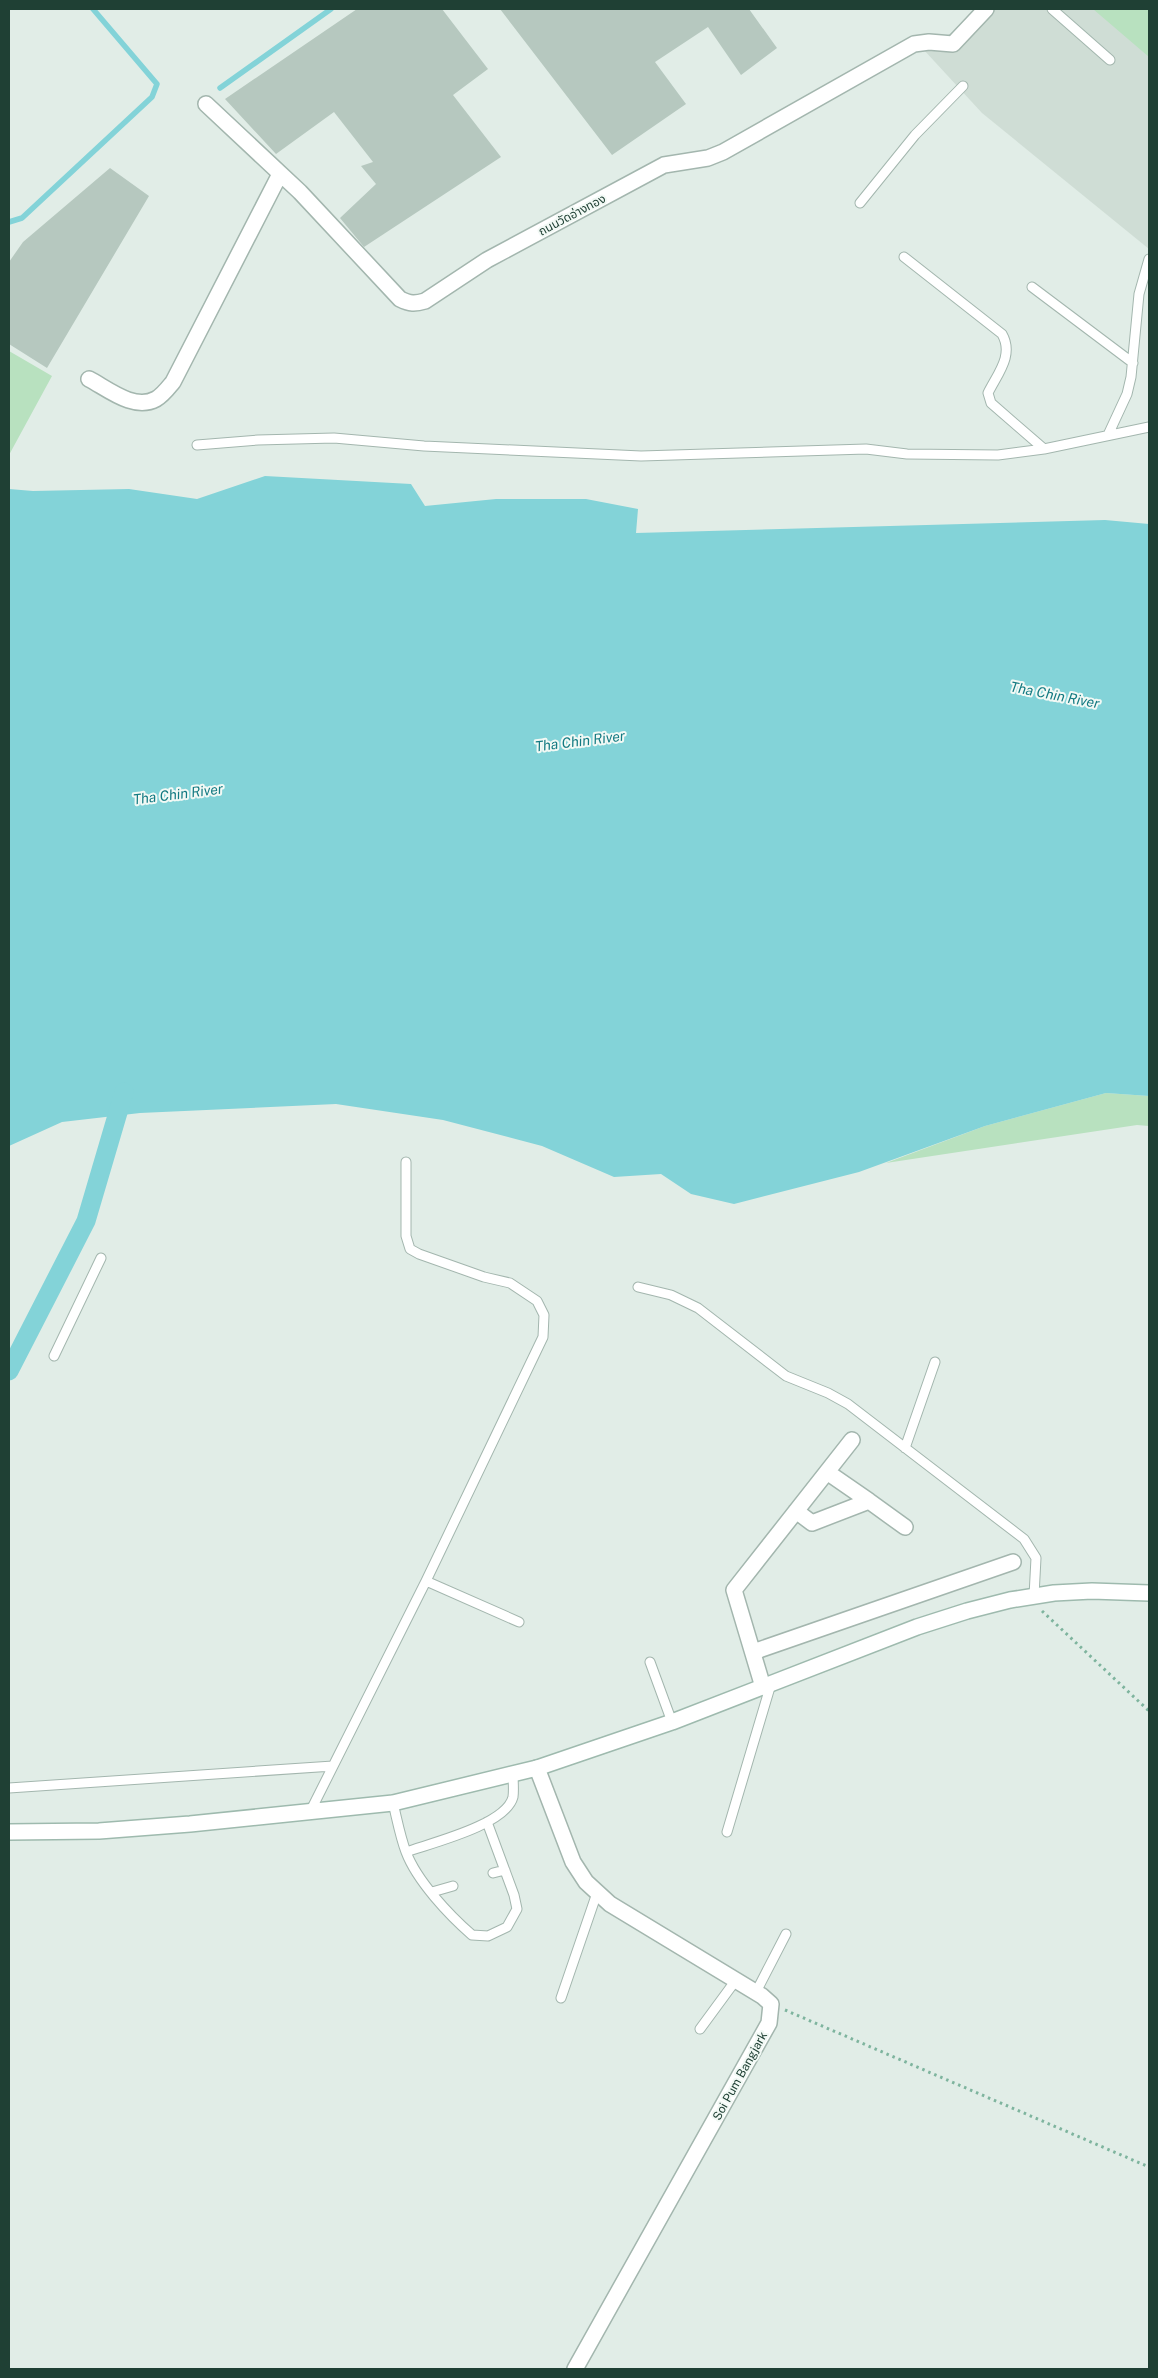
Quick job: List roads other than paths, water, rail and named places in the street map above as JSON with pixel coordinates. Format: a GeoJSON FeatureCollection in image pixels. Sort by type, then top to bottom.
{"type":"FeatureCollection","features":[{"type":"Feature","properties":{"kind":"street","name":"ถนนวัดอ่างทอง"},"geometry":{"type":"LineString","coordinates":[[206,104],[280,174],[400,299],[410,304],[425,301],[487,260],[664,165],[708,158],[723,152],[914,44],[930,42],[953,44],[986,9]]}},
{"type":"Feature","properties":{"kind":"street"},"geometry":{"type":"LineString","coordinates":[[88,379],[127,399],[143,404],[158,398],[173,382],[280,174]]}},
{"type":"Feature","properties":{"kind":"street"},"geometry":{"type":"LineString","coordinates":[[767,1685],[753,1652],[734,1590],[852,1440]]}},
{"type":"Feature","properties":{"kind":"street"},"geometry":{"type":"LineString","coordinates":[[827,1472],[905,1527]]}},
{"type":"Feature","properties":{"kind":"street"},"geometry":{"type":"LineString","coordinates":[[796,1511],[812,1523],[869,1501]]}},
{"type":"Feature","properties":{"kind":"street"},"geometry":{"type":"LineString","coordinates":[[753,1652],[1014,1562]]}},
{"type":"Feature","properties":{"kind":"street"},"geometry":{"type":"LineString","coordinates":[[9,1832],[99,1831],[393,1803],[537,1768],[672,1722],[917,1628],[967,1611],[1054,1593],[1092,1591],[1149,1593]]}},
{"type":"Feature","properties":{"kind":"street"},"geometry":{"type":"LineString","coordinates":[[537,1768],[573,1862],[586,1882],[610,1904],[756,1992]]}},
{"type":"Feature","properties":{"kind":"street","name":"Soi Pum Bangjark"},"geometry":{"type":"LineString","coordinates":[[575,2369],[769,2024],[770,2004],[756,1992]]}},
{"type":"Feature","properties":{"kind":"lane"},"geometry":{"type":"LineString","coordinates":[[1052,9],[1110,60]]}},
{"type":"Feature","properties":{"kind":"lane"},"geometry":{"type":"LineString","coordinates":[[860,203],[915,135],[963,86]]}},
{"type":"Feature","properties":{"kind":"lane"},"geometry":{"type":"LineString","coordinates":[[904,257],[1002,334],[1008,343],[1006,358],[988,392],[991,403],[1044,449]]}},
{"type":"Feature","properties":{"kind":"lane"},"geometry":{"type":"LineString","coordinates":[[1108,435],[1127,394],[1133,363],[1139,294],[1149,259]]}},
{"type":"Feature","properties":{"kind":"lane"},"geometry":{"type":"LineString","coordinates":[[1032,287],[1133,363]]}},
{"type":"Feature","properties":{"kind":"lane"},"geometry":{"type":"LineString","coordinates":[[196,445],[334,438],[424,446],[641,456],[866,449],[906,454],[998,455],[1044,449],[1149,427]]}},
{"type":"Feature","properties":{"kind":"lane"},"geometry":{"type":"LineString","coordinates":[[310,1812],[426,1581],[543,1337],[544,1315],[537,1300],[510,1283],[484,1277],[410,1249],[406,1236],[406,1162]]}},
{"type":"Feature","properties":{"kind":"lane"},"geometry":{"type":"LineString","coordinates":[[54,1356],[101,1258]]}},
{"type":"Feature","properties":{"kind":"lane"},"geometry":{"type":"LineString","coordinates":[[638,1287],[671,1295],[698,1308],[786,1376],[828,1393],[848,1404],[1024,1539],[1036,1558],[1030,1597]]}},
{"type":"Feature","properties":{"kind":"lane"},"geometry":{"type":"LineString","coordinates":[[905,1448],[935,1362]]}},
{"type":"Feature","properties":{"kind":"lane"},"geometry":{"type":"LineString","coordinates":[[426,1581],[519,1622]]}},
{"type":"Feature","properties":{"kind":"lane"},"geometry":{"type":"LineString","coordinates":[[650,1662],[672,1722]]}},
{"type":"Feature","properties":{"kind":"lane"},"geometry":{"type":"LineString","coordinates":[[727,1832],[767,1685]]}},
{"type":"Feature","properties":{"kind":"lane"},"geometry":{"type":"LineString","coordinates":[[9,1788],[334,1766]]}},
{"type":"Feature","properties":{"kind":"lane"},"geometry":{"type":"LineString","coordinates":[[406,1852],[487,1822],[502,1814],[513,1798],[513,1774]]}},
{"type":"Feature","properties":{"kind":"lane"},"geometry":{"type":"LineString","coordinates":[[393,1803],[406,1852],[417,1874],[455,1920],[472,1936],[488,1936],[507,1927],[517,1909],[487,1822]]}},
{"type":"Feature","properties":{"kind":"lane"},"geometry":{"type":"LineString","coordinates":[[494,1872],[504,1870]]}},
{"type":"Feature","properties":{"kind":"lane"},"geometry":{"type":"LineString","coordinates":[[432,1892],[452,1886]]}},
{"type":"Feature","properties":{"kind":"lane"},"geometry":{"type":"LineString","coordinates":[[561,1998],[597,1893]]}},
{"type":"Feature","properties":{"kind":"lane"},"geometry":{"type":"LineString","coordinates":[[756,1992],[786,1934]]}},
{"type":"Feature","properties":{"kind":"lane"},"geometry":{"type":"LineString","coordinates":[[700,2029],[736,1980]]}},
{"type":"Feature","properties":{"kind":"water","name":"Tha Chin River"},"geometry":{"type":"Polygon","coordinates":[[[265,476],[411,484],[425,506],[496,499],[586,499],[638,509],[636,533],[1105,520],[1149,524],[1149,1096],[1106,1093],[985,1126],[859,1172],[734,1204],[691,1194],[661,1174],[614,1177],[542,1146],[443,1120],[336,1104],[140,1113],[62,1122],[9,1146],[9,489],[33,491],[129,489],[197,499],[265,476]]]}},
{"type":"Feature","properties":{"kind":"waterway"},"geometry":{"type":"LineString","coordinates":[[9,222],[22,218],[152,97],[157,84],[93,9]]}},
{"type":"Feature","properties":{"kind":"waterway"},"geometry":{"type":"LineString","coordinates":[[220,88],[331,9]]}},
{"type":"Feature","properties":{"kind":"waterway"},"geometry":{"type":"LineString","coordinates":[[9,1371],[86,1221],[124,1092]]}}]}
